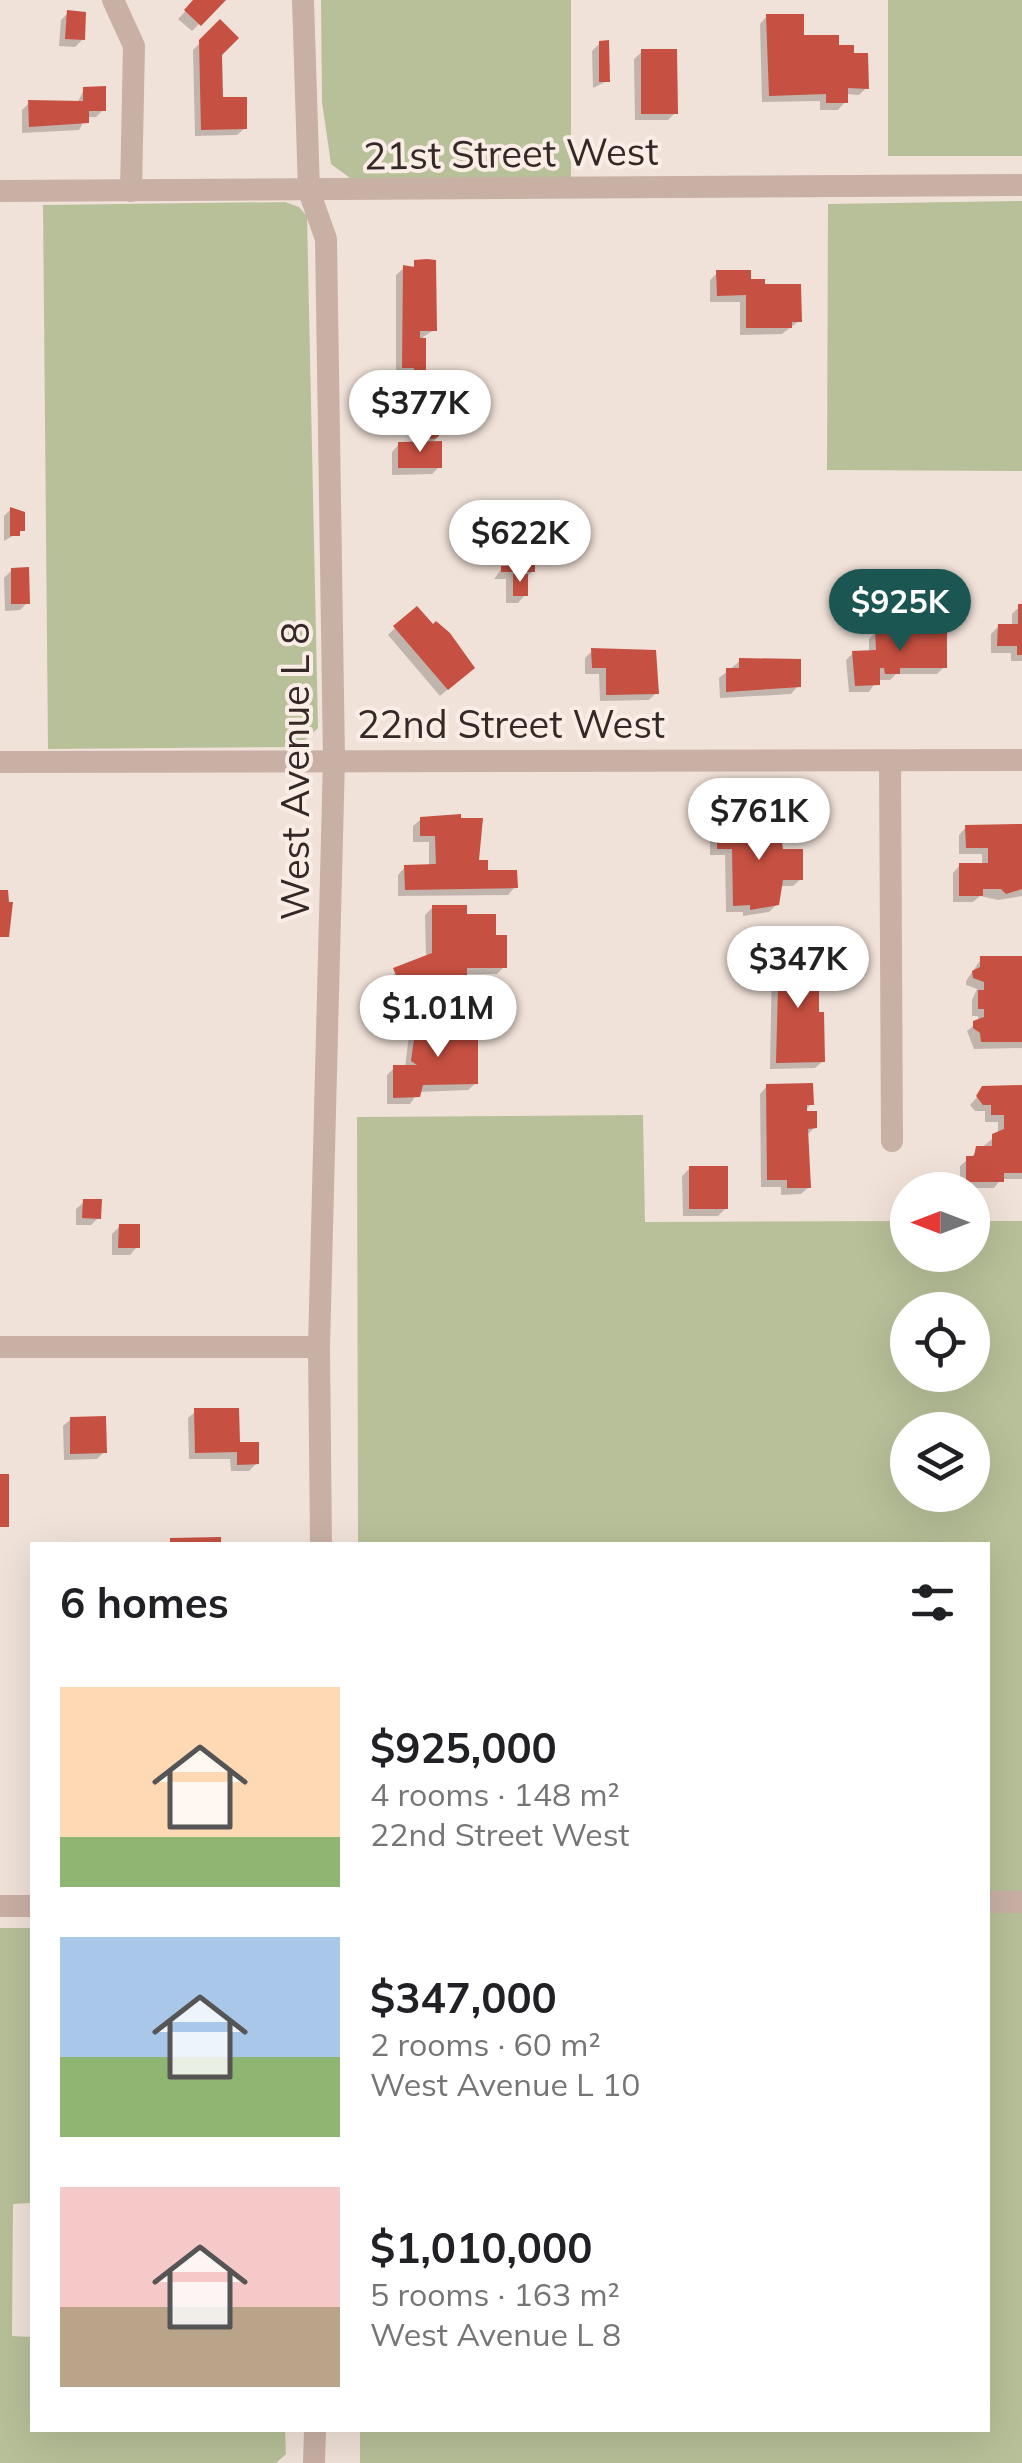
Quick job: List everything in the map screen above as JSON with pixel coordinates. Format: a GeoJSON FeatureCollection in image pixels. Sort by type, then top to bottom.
{"type":"FeatureCollection","features":[{"type":"Feature","properties":{"kind":"street"},"geometry":{"type":"LineString","coordinates":[[113,0],[134,46],[131,191]]}},
{"type":"Feature","properties":{"kind":"street","name":"West Avenue L 8"},"geometry":{"type":"LineString","coordinates":[[304,0],[308,191],[326,240],[334,759],[319,1348],[321,1542]]}},
{"type":"Feature","properties":{"kind":"street","name":"21st Street West"},"geometry":{"type":"LineString","coordinates":[[0,192],[1022,185]]}},
{"type":"Feature","properties":{"kind":"street","name":"22nd Street West"},"geometry":{"type":"LineString","coordinates":[[0,762],[1022,760]]}},
{"type":"Feature","properties":{"kind":"street"},"geometry":{"type":"LineString","coordinates":[[890,762],[892,1142]]}},
{"type":"Feature","properties":{"kind":"street"},"geometry":{"type":"LineString","coordinates":[[0,1347],[319,1348]]}},
{"type":"Feature","properties":{"kind":"street"},"geometry":{"type":"LineString","coordinates":[[990,1902],[1022,1902]]}},
{"type":"Feature","properties":{"kind":"street"},"geometry":{"type":"LineString","coordinates":[[0,1906],[30,1906]]}},
{"type":"Feature","properties":{"kind":"street"},"geometry":{"type":"LineString","coordinates":[[314,2463],[315,2432]]}},
{"type":"Feature","properties":{"kind":"green space"},"geometry":{"type":"Polygon","coordinates":[[[321,0],[571,0],[571,179],[354,181],[331,164],[322,102],[321,0]]]}},
{"type":"Feature","properties":{"kind":"green space"},"geometry":{"type":"Polygon","coordinates":[[[888,0],[1022,0],[1022,156],[888,156],[888,0]]]}},
{"type":"Feature","properties":{"kind":"green space"},"geometry":{"type":"Polygon","coordinates":[[[1022,201],[1022,471],[827,470],[828,204],[1022,201]]]}},
{"type":"Feature","properties":{"kind":"green space"},"geometry":{"type":"Polygon","coordinates":[[[285,202],[299,207],[307,216],[318,728],[298,747],[48,749],[43,205],[285,202]]]}},
{"type":"Feature","properties":{"kind":"green space"},"geometry":{"type":"Polygon","coordinates":[[[643,1115],[645,1222],[890,1221],[890,1272],[990,1272],[990,1221],[1022,1221],[1022,2463],[360,2463],[360,2432],[990,2432],[990,1542],[358,1542],[357,1117],[643,1115]]]}},
{"type":"Feature","properties":{"kind":"green space"},"geometry":{"type":"Polygon","coordinates":[[[0,1928],[30,1928],[30,2203],[13,2204],[12,2336],[30,2337],[30,2432],[285,2432],[286,2454],[276,2463],[0,2463],[0,1928]]]}},
{"type":"Feature","properties":{"kind":"building"},"geometry":{"type":"Polygon","coordinates":[[[193,0],[226,0],[201,26],[184,10],[193,0]]]}},
{"type":"Feature","properties":{"kind":"building"},"geometry":{"type":"Polygon","coordinates":[[[67,10],[86,12],[85,40],[65,39],[67,10]]]}},
{"type":"Feature","properties":{"kind":"building"},"geometry":{"type":"Polygon","coordinates":[[[766,14],[804,14],[804,35],[839,35],[839,45],[854,45],[854,53],[868,53],[869,89],[848,88],[848,103],[826,103],[826,94],[769,96],[766,14]]]}},
{"type":"Feature","properties":{"kind":"building"},"geometry":{"type":"Polygon","coordinates":[[[220,19],[239,38],[222,55],[223,97],[247,97],[247,129],[201,130],[199,40],[220,19]]]}},
{"type":"Feature","properties":{"kind":"building"},"geometry":{"type":"Polygon","coordinates":[[[609,40],[610,82],[599,82],[599,41],[609,40]]]}},
{"type":"Feature","properties":{"kind":"building"},"geometry":{"type":"Polygon","coordinates":[[[641,49],[677,49],[678,114],[641,114],[641,49]]]}},
{"type":"Feature","properties":{"kind":"building"},"geometry":{"type":"Polygon","coordinates":[[[106,86],[106,111],[89,111],[89,123],[29,127],[28,100],[83,101],[83,87],[106,86]]]}},
{"type":"Feature","properties":{"kind":"building"},"geometry":{"type":"Polygon","coordinates":[[[414,260],[436,260],[437,331],[420,331],[420,338],[426,338],[426,368],[425,375],[414,375],[414,368],[402,368],[403,265],[414,267],[414,260]]]}},
{"type":"Feature","properties":{"kind":"building"},"geometry":{"type":"Polygon","coordinates":[[[716,270],[751,270],[751,279],[765,279],[765,284],[801,284],[802,322],[792,322],[792,328],[746,328],[746,295],[717,296],[716,270]]]}},
{"type":"Feature","properties":{"kind":"building"},"geometry":{"type":"Polygon","coordinates":[[[408,378],[425,378],[426,394],[408,396],[408,378]]]}},
{"type":"Feature","properties":{"kind":"building"},"geometry":{"type":"Polygon","coordinates":[[[432,421],[439,423],[439,437],[432,439],[425,437],[423,430],[425,423],[432,421]]]}},
{"type":"Feature","properties":{"kind":"building"},"geometry":{"type":"Polygon","coordinates":[[[442,441],[442,468],[398,468],[398,442],[442,441]]]}},
{"type":"Feature","properties":{"kind":"building"},"geometry":{"type":"Polygon","coordinates":[[[10,507],[25,512],[25,531],[20,531],[20,536],[10,536],[10,507]]]}},
{"type":"Feature","properties":{"kind":"building"},"geometry":{"type":"Polygon","coordinates":[[[535,565],[535,572],[501,572],[501,566],[535,565]]]}},
{"type":"Feature","properties":{"kind":"building"},"geometry":{"type":"Polygon","coordinates":[[[29,567],[30,604],[11,604],[11,568],[29,567]]]}},
{"type":"Feature","properties":{"kind":"building"},"geometry":{"type":"Polygon","coordinates":[[[513,574],[528,574],[528,596],[513,596],[513,574]]]}},
{"type":"Feature","properties":{"kind":"building"},"geometry":{"type":"Polygon","coordinates":[[[1018,604],[1022,604],[1022,655],[1017,655],[1017,646],[997,646],[998,624],[1018,624],[1018,604]]]}},
{"type":"Feature","properties":{"kind":"building"},"geometry":{"type":"Polygon","coordinates":[[[417,606],[433,624],[436,621],[450,633],[475,668],[448,690],[393,626],[417,606]]]}},
{"type":"Feature","properties":{"kind":"building"},"geometry":{"type":"Polygon","coordinates":[[[875,629],[947,629],[947,668],[900,668],[900,674],[885,674],[884,668],[880,668],[880,685],[855,686],[852,651],[876,650],[875,629]]]}},
{"type":"Feature","properties":{"kind":"building"},"geometry":{"type":"Polygon","coordinates":[[[591,648],[656,650],[659,694],[606,695],[606,668],[592,668],[591,648]]]}},
{"type":"Feature","properties":{"kind":"building"},"geometry":{"type":"Polygon","coordinates":[[[739,658],[801,659],[801,687],[726,692],[726,668],[739,668],[739,658]]]}},
{"type":"Feature","properties":{"kind":"building"},"geometry":{"type":"Polygon","coordinates":[[[461,814],[461,818],[483,818],[479,860],[488,860],[488,870],[517,870],[518,888],[405,890],[404,865],[436,864],[435,836],[420,836],[420,817],[461,814]]]}},
{"type":"Feature","properties":{"kind":"building"},"geometry":{"type":"Polygon","coordinates":[[[779,823],[783,849],[803,849],[803,880],[783,880],[779,905],[750,910],[750,905],[733,906],[732,849],[717,849],[717,824],[779,823]]]}},
{"type":"Feature","properties":{"kind":"building"},"geometry":{"type":"Polygon","coordinates":[[[1022,824],[1022,889],[1006,894],[1001,889],[983,889],[983,896],[959,896],[959,863],[988,863],[988,848],[966,848],[965,825],[1022,824]]]}},
{"type":"Feature","properties":{"kind":"building"},"geometry":{"type":"Polygon","coordinates":[[[0,890],[8,890],[9,902],[13,902],[9,937],[0,937],[0,890]]]}},
{"type":"Feature","properties":{"kind":"building"},"geometry":{"type":"Polygon","coordinates":[[[432,905],[467,905],[467,914],[496,914],[496,935],[507,935],[507,968],[467,968],[467,979],[436,979],[403,992],[393,968],[432,953],[432,905]]]}},
{"type":"Feature","properties":{"kind":"building"},"geometry":{"type":"Polygon","coordinates":[[[809,949],[810,985],[819,985],[819,1012],[824,1012],[825,1062],[776,1063],[779,950],[809,949]]]}},
{"type":"Feature","properties":{"kind":"building"},"geometry":{"type":"Polygon","coordinates":[[[980,956],[1022,956],[1022,1042],[981,1042],[980,1033],[973,1028],[973,1021],[984,1017],[984,1009],[978,1009],[978,990],[984,990],[984,982],[973,978],[972,971],[980,967],[980,956]]]}},
{"type":"Feature","properties":{"kind":"building"},"geometry":{"type":"Polygon","coordinates":[[[466,1024],[467,1037],[478,1037],[478,1084],[423,1085],[420,1097],[393,1098],[393,1065],[417,1065],[411,1061],[416,1025],[466,1024]]]}},
{"type":"Feature","properties":{"kind":"building"},"geometry":{"type":"Polygon","coordinates":[[[813,1083],[814,1105],[807,1105],[807,1111],[817,1111],[817,1128],[808,1129],[811,1188],[787,1188],[787,1180],[767,1180],[766,1084],[813,1083]]]}},
{"type":"Feature","properties":{"kind":"building"},"geometry":{"type":"Polygon","coordinates":[[[1022,1085],[1022,1173],[1004,1173],[1004,1182],[990,1182],[990,1172],[966,1172],[966,1156],[974,1156],[976,1146],[992,1146],[992,1134],[1004,1129],[1004,1115],[991,1115],[991,1105],[983,1105],[976,1096],[982,1086],[1022,1085]]]}},
{"type":"Feature","properties":{"kind":"building"},"geometry":{"type":"Polygon","coordinates":[[[689,1166],[728,1166],[728,1209],[689,1209],[689,1166]]]}},
{"type":"Feature","properties":{"kind":"building"},"geometry":{"type":"Polygon","coordinates":[[[83,1199],[102,1199],[101,1219],[82,1218],[83,1199]]]}},
{"type":"Feature","properties":{"kind":"building"},"geometry":{"type":"Polygon","coordinates":[[[119,1224],[140,1224],[140,1248],[118,1248],[119,1224]]]}},
{"type":"Feature","properties":{"kind":"building"},"geometry":{"type":"Polygon","coordinates":[[[194,1408],[239,1408],[240,1442],[259,1442],[259,1464],[237,1465],[237,1452],[195,1453],[194,1408]]]}},
{"type":"Feature","properties":{"kind":"building"},"geometry":{"type":"Polygon","coordinates":[[[106,1416],[107,1453],[70,1454],[70,1417],[106,1416]]]}},
{"type":"Feature","properties":{"kind":"building"},"geometry":{"type":"Polygon","coordinates":[[[0,1474],[9,1474],[9,1527],[0,1527],[0,1474]]]}},
{"type":"Feature","properties":{"kind":"building"},"geometry":{"type":"Polygon","coordinates":[[[221,1537],[221,1542],[170,1542],[170,1538],[221,1537]]]}}]}
